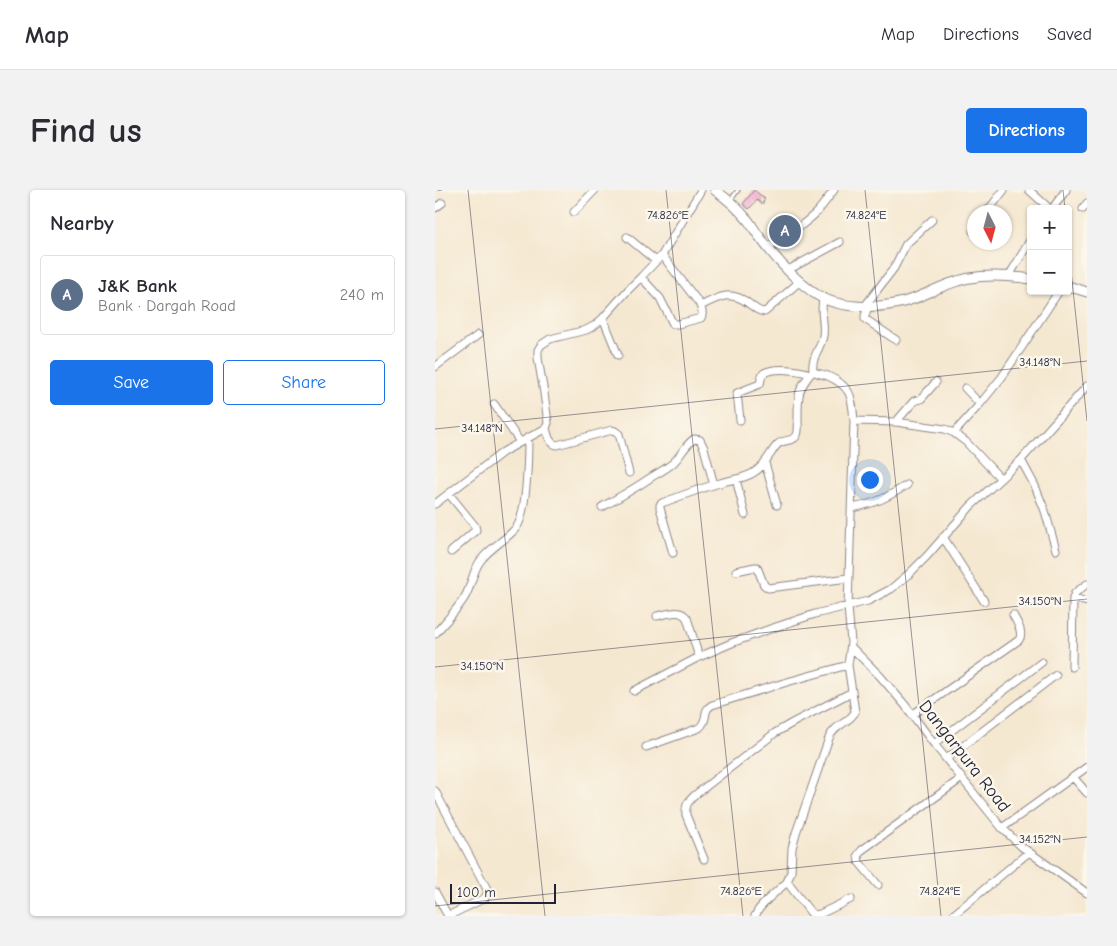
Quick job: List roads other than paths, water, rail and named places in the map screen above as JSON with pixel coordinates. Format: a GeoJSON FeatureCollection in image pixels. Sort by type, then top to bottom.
{"type":"FeatureCollection","features":[{"type":"Feature","properties":{"kind":"street"},"geometry":{"type":"LineString","coordinates":[[573,212],[595,190]]}},
{"type":"Feature","properties":{"kind":"street"},"geometry":{"type":"LineString","coordinates":[[629,473],[619,434],[615,431],[557,445],[550,442],[546,428],[548,423],[538,350],[541,344],[550,340],[595,326],[662,255],[701,190]]}},
{"type":"Feature","properties":{"kind":"street"},"geometry":{"type":"LineString","coordinates":[[715,190],[747,218],[759,237],[799,282],[823,299],[837,303],[867,306],[885,305],[905,301],[970,278],[1009,276],[1027,278]]}},
{"type":"Feature","properties":{"kind":"street"},"geometry":{"type":"LineString","coordinates":[[768,247],[808,220],[835,190]]}},
{"type":"Feature","properties":{"kind":"street"},"geometry":{"type":"LineString","coordinates":[[992,205],[1004,190]]}},
{"type":"Feature","properties":{"kind":"street"},"geometry":{"type":"LineString","coordinates":[[1029,190],[1046,205]]}},
{"type":"Feature","properties":{"kind":"street"},"geometry":{"type":"LineString","coordinates":[[1054,205],[1066,190]]}},
{"type":"Feature","properties":{"kind":"street"},"geometry":{"type":"LineString","coordinates":[[435,208],[442,203]]}},
{"type":"Feature","properties":{"kind":"street"},"geometry":{"type":"LineString","coordinates":[[896,340],[865,319],[867,306],[894,268],[906,244],[932,220]]}},
{"type":"Feature","properties":{"kind":"street"},"geometry":{"type":"LineString","coordinates":[[627,237],[656,262]]}},
{"type":"Feature","properties":{"kind":"street"},"geometry":{"type":"LineString","coordinates":[[788,270],[840,242]]}},
{"type":"Feature","properties":{"kind":"street"},"geometry":{"type":"LineString","coordinates":[[1009,276],[1027,246]]}},
{"type":"Feature","properties":{"kind":"street"},"geometry":{"type":"LineString","coordinates":[[641,277],[660,298],[673,324],[701,318],[701,306],[662,255]]}},
{"type":"Feature","properties":{"kind":"street"},"geometry":{"type":"LineString","coordinates":[[701,306],[716,298],[727,295],[743,300],[761,312],[765,312],[799,282]]}},
{"type":"Feature","properties":{"kind":"street"},"geometry":{"type":"LineString","coordinates":[[1072,287],[1087,292]]}},
{"type":"Feature","properties":{"kind":"street"},"geometry":{"type":"LineString","coordinates":[[954,433],[980,404],[1012,363],[1056,295]]}},
{"type":"Feature","properties":{"kind":"street"},"geometry":{"type":"LineString","coordinates":[[673,553],[660,508],[662,503],[756,472],[765,464],[778,444],[795,438],[797,435],[798,396],[800,389],[811,372],[813,359],[823,335],[821,307],[823,299]]}},
{"type":"Feature","properties":{"kind":"street"},"geometry":{"type":"LineString","coordinates":[[603,318],[618,355]]}},
{"type":"Feature","properties":{"kind":"street"},"geometry":{"type":"LineString","coordinates":[[435,367],[478,336]]}},
{"type":"Feature","properties":{"kind":"street"},"geometry":{"type":"LineString","coordinates":[[740,420],[737,393],[760,384],[762,375],[773,371],[811,372],[826,376],[840,382],[848,390],[853,405],[852,508],[848,606],[851,647],[848,665],[855,712],[853,716],[835,728],[829,738],[796,833],[792,848],[791,872],[787,882],[768,899],[755,916]]}},
{"type":"Feature","properties":{"kind":"street"},"geometry":{"type":"LineString","coordinates":[[896,422],[914,401],[921,399],[936,382]]}},
{"type":"Feature","properties":{"kind":"street"},"geometry":{"type":"LineString","coordinates":[[634,691],[699,657],[734,642],[815,614],[868,601],[891,589],[910,573],[971,506],[1021,460],[1087,386]]}},
{"type":"Feature","properties":{"kind":"street"},"geometry":{"type":"LineString","coordinates":[[965,388],[980,404]]}},
{"type":"Feature","properties":{"kind":"street"},"geometry":{"type":"LineString","coordinates":[[494,404],[520,442]]}},
{"type":"Feature","properties":{"kind":"street"},"geometry":{"type":"LineString","coordinates":[[854,421],[896,422],[945,429],[966,442],[1000,478]]}},
{"type":"Feature","properties":{"kind":"street"},"geometry":{"type":"LineString","coordinates":[[435,504],[503,452],[546,428]]}},
{"type":"Feature","properties":{"kind":"street"},"geometry":{"type":"LineString","coordinates":[[435,634],[465,598],[476,567],[481,559],[517,528],[523,510],[528,461],[528,437]]}},
{"type":"Feature","properties":{"kind":"street"},"geometry":{"type":"LineString","coordinates":[[602,507],[623,496],[666,468],[674,462],[685,447],[694,439],[700,440],[704,448],[714,485]]}},
{"type":"Feature","properties":{"kind":"street"},"geometry":{"type":"LineString","coordinates":[[1021,460],[1035,486],[1056,550]]}},
{"type":"Feature","properties":{"kind":"street"},"geometry":{"type":"LineString","coordinates":[[765,464],[777,505]]}},
{"type":"Feature","properties":{"kind":"street"},"geometry":{"type":"LineString","coordinates":[[735,479],[745,515]]}},
{"type":"Feature","properties":{"kind":"street"},"geometry":{"type":"LineString","coordinates":[[852,508],[881,501],[907,484]]}},
{"type":"Feature","properties":{"kind":"street"},"geometry":{"type":"LineString","coordinates":[[449,494],[475,526],[476,530],[451,552]]}},
{"type":"Feature","properties":{"kind":"street"},"geometry":{"type":"LineString","coordinates":[[943,537],[984,601]]}},
{"type":"Feature","properties":{"kind":"street"},"geometry":{"type":"LineString","coordinates":[[736,572],[757,567],[764,585],[768,588],[849,578]]}},
{"type":"Feature","properties":{"kind":"street"},"geometry":{"type":"LineString","coordinates":[[1072,667],[1073,598],[1075,593],[1087,584]]}},
{"type":"Feature","properties":{"kind":"street"},"geometry":{"type":"LineString","coordinates":[[1073,598],[1087,602]]}},
{"type":"Feature","properties":{"kind":"street"},"geometry":{"type":"LineString","coordinates":[[657,616],[678,612],[683,614],[687,618],[699,657]]}},
{"type":"Feature","properties":{"kind":"street"},"geometry":{"type":"LineString","coordinates":[[912,714],[1019,640],[1021,632],[1013,615]]}},
{"type":"Feature","properties":{"kind":"street","name":"Dangarpura Road"},"geometry":{"type":"LineString","coordinates":[[851,647],[880,676],[912,714],[1002,828],[1021,847],[1087,893]]}},
{"type":"Feature","properties":{"kind":"street"},"geometry":{"type":"LineString","coordinates":[[934,744],[1042,662]]}},
{"type":"Feature","properties":{"kind":"street"},"geometry":{"type":"LineString","coordinates":[[646,747],[699,728],[704,724],[705,711],[712,705],[848,665]]}},
{"type":"Feature","properties":{"kind":"street"},"geometry":{"type":"LineString","coordinates":[[946,759],[1056,675]]}},
{"type":"Feature","properties":{"kind":"street"},"geometry":{"type":"LineString","coordinates":[[704,859],[686,815],[685,808],[687,803],[775,733],[852,692]]}},
{"type":"Feature","properties":{"kind":"street"},"geometry":{"type":"LineString","coordinates":[[1002,828],[1087,767]]}},
{"type":"Feature","properties":{"kind":"street"},"geometry":{"type":"LineString","coordinates":[[1073,777],[1087,793]]}},
{"type":"Feature","properties":{"kind":"street"},"geometry":{"type":"LineString","coordinates":[[878,885],[859,862],[858,855],[862,850],[962,778]]}},
{"type":"Feature","properties":{"kind":"street"},"geometry":{"type":"LineString","coordinates":[[435,791],[487,894],[485,898],[448,916],[435,892]]}},
{"type":"Feature","properties":{"kind":"street"},"geometry":{"type":"LineString","coordinates":[[952,916],[1029,852]]}},
{"type":"Feature","properties":{"kind":"street"},"geometry":{"type":"LineString","coordinates":[[787,882],[815,916],[851,898]]}},
{"type":"Feature","properties":{"kind":"lane"},"geometry":{"type":"LineString","coordinates":[[730,202],[738,190]]}},
{"type":"Feature","properties":{"kind":"place","name":"J&K Bank"},"geometry":{"type":"Point","coordinates":[785,231]}}]}
